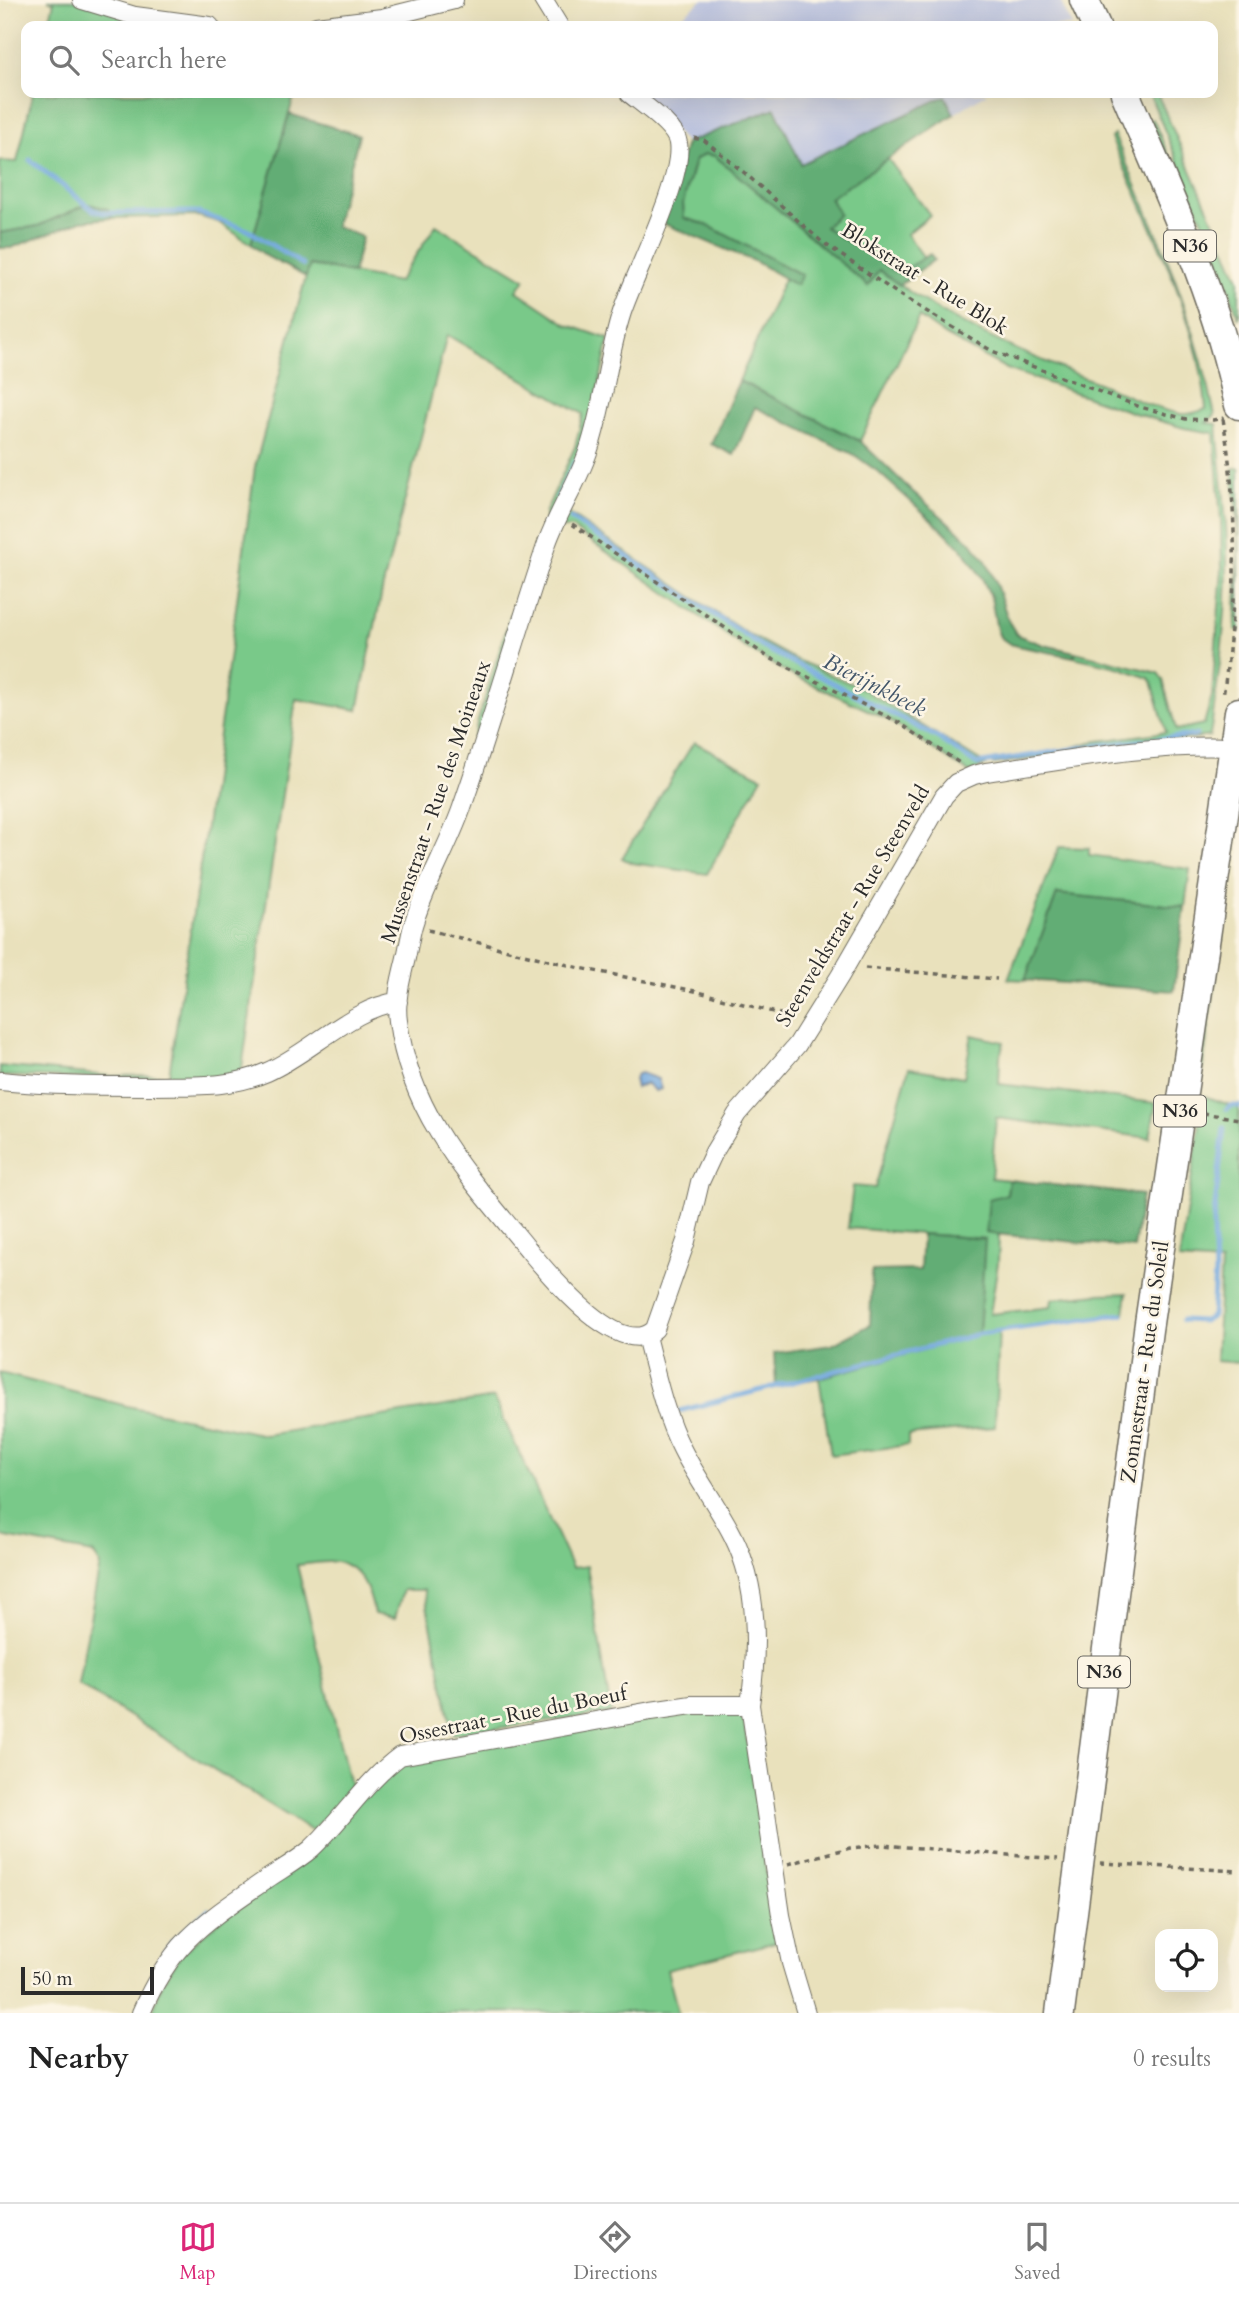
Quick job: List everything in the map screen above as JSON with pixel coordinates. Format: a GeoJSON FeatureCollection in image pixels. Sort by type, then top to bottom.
{"type":"FeatureCollection","features":[{"type":"Feature","properties":{"kind":"main road"},"geometry":{"type":"LineString","coordinates":[[1084,0],[1094,21]]}},
{"type":"Feature","properties":{"kind":"main road","name":"N36"},"geometry":{"type":"LineString","coordinates":[[1127,98],[1202,274],[1223,338],[1231,413]]}},
{"type":"Feature","properties":{"kind":"main road","name":"Zonnestraat - Rue du Soleil"},"geometry":{"type":"LineString","coordinates":[[1060,2013],[1067,1857],[1140,1393],[1234,747],[1231,707]]}},
{"type":"Feature","properties":{"kind":"street"},"geometry":{"type":"LineString","coordinates":[[82,0],[114,12],[172,21]]}},
{"type":"Feature","properties":{"kind":"street"},"geometry":{"type":"LineString","coordinates":[[357,21],[382,18],[454,0]]}},
{"type":"Feature","properties":{"kind":"street"},"geometry":{"type":"LineString","coordinates":[[543,0],[555,21]]}},
{"type":"Feature","properties":{"kind":"street"},"geometry":{"type":"LineString","coordinates":[[635,98],[675,133]]}},
{"type":"Feature","properties":{"kind":"street","name":"Mussenstraat - Rue des Moineaux"},"geometry":{"type":"LineString","coordinates":[[646,1336],[632,1338],[623,1335],[577,1303],[545,1270],[456,1161],[427,1114],[413,1083],[397,1019],[399,985],[413,927],[460,812],[549,538],[590,448],[607,365],[622,311],[675,174],[679,144],[675,133]]}},
{"type":"Feature","properties":{"kind":"street","name":"Steenveldstraat - Rue Steenveld"},"geometry":{"type":"LineString","coordinates":[[646,1336],[655,1329],[664,1306],[700,1182],[713,1152],[737,1114],[797,1045],[944,796],[956,783],[974,775],[1053,762],[1195,746],[1234,747]]}},
{"type":"Feature","properties":{"kind":"street"},"geometry":{"type":"LineString","coordinates":[[0,1081],[88,1087],[212,1086],[239,1083],[282,1065],[370,1009],[382,1003],[398,1002]]}},
{"type":"Feature","properties":{"kind":"street"},"geometry":{"type":"LineString","coordinates":[[646,1336],[663,1401],[682,1449],[734,1538],[745,1570],[756,1630],[750,1705],[773,1868],[791,1964],[806,2013]]}},
{"type":"Feature","properties":{"kind":"street","name":"Ossestraat - Rue du Boeuf"},"geometry":{"type":"LineString","coordinates":[[141,2013],[161,1971],[194,1932],[220,1911],[309,1851],[378,1774],[400,1756],[692,1705],[750,1705]]}},
{"type":"Feature","properties":{"kind":"path","name":"Blokstraat - Rue Blok"},"geometry":{"type":"LineString","coordinates":[[675,133],[704,140],[822,242],[992,351],[1140,407],[1186,419],[1213,420],[1231,413]]}},
{"type":"Feature","properties":{"kind":"path"},"geometry":{"type":"LineString","coordinates":[[1231,413],[1230,476],[1236,556],[1231,707]]}},
{"type":"Feature","properties":{"kind":"path"},"geometry":{"type":"LineString","coordinates":[[557,520],[566,520],[580,528],[768,657],[898,722],[947,753],[974,775]]}},
{"type":"Feature","properties":{"kind":"path"},"geometry":{"type":"LineString","coordinates":[[413,927],[580,968],[695,991],[810,1023]]}},
{"type":"Feature","properties":{"kind":"path"},"geometry":{"type":"LineString","coordinates":[[845,967],[997,979]]}},
{"type":"Feature","properties":{"kind":"path"},"geometry":{"type":"LineString","coordinates":[[1181,1108],[1239,1119]]}},
{"type":"Feature","properties":{"kind":"path"},"geometry":{"type":"LineString","coordinates":[[773,1868],[849,1847],[899,1846],[1239,1871]]}},
{"type":"Feature","properties":{"kind":"shaded area"},"geometry":{"type":"Polygon","coordinates":[[[702,0],[1060,0],[1070,21],[676,21],[702,0]]]}},
{"type":"Feature","properties":{"kind":"shaded area"},"geometry":{"type":"Polygon","coordinates":[[[644,98],[943,98],[801,164],[686,143],[644,98]]]}},
{"type":"Feature","properties":{"kind":"shaded area"},"geometry":{"type":"Polygon","coordinates":[[[946,98],[979,98],[954,114],[946,98]]]}},
{"type":"Feature","properties":{"kind":"green space"},"geometry":{"type":"Polygon","coordinates":[[[48,0],[75,0],[160,21],[49,21],[54,2],[48,0]]]}},
{"type":"Feature","properties":{"kind":"green space"},"geometry":{"type":"Polygon","coordinates":[[[32,98],[294,98],[251,244],[218,222],[198,216],[112,218],[108,209],[88,204],[38,226],[0,233],[0,161],[17,162],[32,98]]]}},
{"type":"Feature","properties":{"kind":"green space"},"geometry":{"type":"Polygon","coordinates":[[[941,98],[946,98],[954,114],[830,198],[839,214],[825,227],[898,273],[930,254],[934,260],[899,285],[879,270],[868,286],[715,156],[705,154],[695,160],[683,203],[684,218],[707,225],[802,275],[796,285],[756,262],[662,223],[686,143],[775,108],[801,164],[941,98]]]}},
{"type":"Feature","properties":{"kind":"green space"},"geometry":{"type":"Polygon","coordinates":[[[1151,98],[1159,98],[1239,279],[1239,319],[1221,265],[1151,98]]]}},
{"type":"Feature","properties":{"kind":"green space"},"geometry":{"type":"Polygon","coordinates":[[[289,114],[359,135],[335,226],[362,237],[353,273],[310,265],[306,277],[266,256],[251,244],[289,114]]]}},
{"type":"Feature","properties":{"kind":"green space"},"geometry":{"type":"Polygon","coordinates":[[[1153,119],[1218,270],[1212,272],[1148,121],[1153,119]]]}},
{"type":"Feature","properties":{"kind":"green space"},"geometry":{"type":"Polygon","coordinates":[[[1114,135],[1161,244],[1190,323],[1215,415],[1206,423],[1217,424],[1227,570],[1219,674],[1210,736],[993,764],[994,760],[1065,750],[1091,742],[1166,732],[1149,678],[1074,657],[1075,652],[1158,673],[1163,680],[1176,730],[1204,724],[1212,696],[1222,569],[1214,433],[1184,428],[1137,414],[1007,369],[946,336],[919,317],[860,441],[739,381],[784,279],[796,284],[707,225],[684,218],[683,203],[695,160],[705,154],[715,156],[868,286],[879,269],[930,305],[1014,348],[1150,405],[1181,414],[1197,412],[1206,409],[1194,341],[1170,271],[1111,138],[1114,135]]]}},
{"type":"Feature","properties":{"kind":"green space"},"geometry":{"type":"Polygon","coordinates":[[[888,159],[930,215],[907,234],[924,258],[899,273],[824,226],[839,214],[830,198],[888,159]]]}},
{"type":"Feature","properties":{"kind":"green space"},"geometry":{"type":"Polygon","coordinates":[[[88,204],[108,209],[112,218],[81,221],[11,248],[0,248],[0,233],[38,226],[88,204]]]}},
{"type":"Feature","properties":{"kind":"green space"},"geometry":{"type":"Polygon","coordinates":[[[436,225],[525,279],[517,291],[568,325],[609,339],[587,441],[545,536],[545,513],[575,447],[583,414],[447,335],[383,586],[358,710],[296,699],[242,1068],[243,1078],[216,1081],[0,1076],[0,1066],[111,1076],[169,1075],[212,786],[255,467],[309,265],[398,282],[436,225]]]}},
{"type":"Feature","properties":{"kind":"green space"},"geometry":{"type":"Polygon","coordinates":[[[739,381],[860,441],[970,541],[986,561],[1009,622],[1017,635],[1075,652],[1074,657],[1010,644],[1000,637],[991,597],[964,551],[877,471],[853,454],[755,407],[734,455],[711,444],[739,381]]]}},
{"type":"Feature","properties":{"kind":"green space"},"geometry":{"type":"Polygon","coordinates":[[[1233,468],[1239,468],[1239,544],[1233,468]]]}},
{"type":"Feature","properties":{"kind":"green space"},"geometry":{"type":"Polygon","coordinates":[[[566,512],[746,633],[790,657],[861,688],[986,765],[970,773],[887,719],[788,673],[741,645],[572,528],[558,528],[566,512]]]}},
{"type":"Feature","properties":{"kind":"green space"},"geometry":{"type":"Polygon","coordinates":[[[1239,544],[1239,630],[1235,630],[1239,544]]]}},
{"type":"Feature","properties":{"kind":"green space"},"geometry":{"type":"Polygon","coordinates":[[[511,613],[518,614],[480,738],[473,737],[511,613]]]}},
{"type":"Feature","properties":{"kind":"green space"},"geometry":{"type":"Polygon","coordinates":[[[694,742],[762,777],[707,874],[632,863],[622,858],[694,742]]]}},
{"type":"Feature","properties":{"kind":"green space"},"geometry":{"type":"Polygon","coordinates":[[[1059,847],[1089,848],[1089,855],[1190,869],[1185,907],[1057,894],[1025,980],[1008,979],[1059,847]]]}},
{"type":"Feature","properties":{"kind":"green space"},"geometry":{"type":"Polygon","coordinates":[[[1226,869],[1232,869],[1199,1093],[1194,1092],[1226,869]]]}},
{"type":"Feature","properties":{"kind":"green space"},"geometry":{"type":"Polygon","coordinates":[[[1057,894],[1185,907],[1174,991],[1025,980],[1057,894]]]}},
{"type":"Feature","properties":{"kind":"green space"},"geometry":{"type":"Polygon","coordinates":[[[972,1035],[1004,1042],[1000,1056],[999,1084],[1156,1103],[1150,1138],[996,1118],[991,1178],[1009,1180],[1007,1194],[986,1233],[999,1235],[998,1263],[990,1314],[1051,1307],[1052,1299],[1127,1293],[1124,1313],[999,1330],[995,1427],[908,1435],[908,1445],[831,1455],[819,1378],[941,1344],[985,1239],[848,1228],[853,1186],[875,1188],[909,1068],[964,1077],[972,1035]]]}},
{"type":"Feature","properties":{"kind":"green space"},"geometry":{"type":"Polygon","coordinates":[[[1204,1096],[1239,1108],[1239,1363],[1216,1361],[1221,1263],[1179,1260],[1204,1096]]]}},
{"type":"Feature","properties":{"kind":"green space"},"geometry":{"type":"Polygon","coordinates":[[[1009,1180],[1142,1195],[1134,1248],[986,1233],[989,1199],[1007,1194],[1009,1180]]]}},
{"type":"Feature","properties":{"kind":"green space"},"geometry":{"type":"Polygon","coordinates":[[[922,1234],[985,1239],[979,1335],[819,1378],[776,1385],[774,1353],[832,1345],[870,1325],[872,1271],[920,1270],[922,1234]]]}},
{"type":"Feature","properties":{"kind":"green space"},"geometry":{"type":"Polygon","coordinates":[[[0,1373],[127,1406],[265,1435],[494,1398],[572,1568],[587,1566],[611,1713],[453,1734],[424,1590],[403,1590],[395,1618],[374,1614],[363,1582],[345,1564],[322,1562],[297,1565],[351,1789],[312,1831],[78,1684],[100,1564],[93,1553],[0,1536],[0,1373]]]}},
{"type":"Feature","properties":{"kind":"green space"},"geometry":{"type":"Polygon","coordinates":[[[737,1710],[744,1720],[760,1836],[779,1941],[667,1970],[678,2012],[152,2013],[163,1982],[182,1953],[374,1781],[415,1757],[616,1720],[737,1710]]]}},
{"type":"Feature","properties":{"kind":"water"},"geometry":{"type":"Polygon","coordinates":[[[641,1073],[658,1079],[661,1089],[655,1091],[646,1083],[636,1088],[634,1079],[641,1073]]]}},
{"type":"Feature","properties":{"kind":"waterway","name":"Bierijnkbeek"},"geometry":{"type":"LineString","coordinates":[[30,160],[93,210],[104,213],[196,212],[248,230],[303,265]]}},
{"type":"Feature","properties":{"kind":"waterway","name":"Bierijnkbeek"},"geometry":{"type":"LineString","coordinates":[[558,497],[575,462]]}},
{"type":"Feature","properties":{"kind":"waterway","name":"Bierijnkbeek"},"geometry":{"type":"LineString","coordinates":[[571,519],[761,646],[937,737],[976,764],[1086,747],[1196,735]]}},
{"type":"Feature","properties":{"kind":"waterway"},"geometry":{"type":"LineString","coordinates":[[1227,1109],[1230,1106],[1239,1106]]}},
{"type":"Feature","properties":{"kind":"waterway"},"geometry":{"type":"LineString","coordinates":[[1182,1320],[1203,1321],[1212,1315],[1215,1272],[1213,1224],[1224,1128]]}},
{"type":"Feature","properties":{"kind":"waterway"},"geometry":{"type":"LineString","coordinates":[[679,1411],[979,1334],[1122,1314]]}},
{"type":"Feature","properties":{"kind":"waterway"},"geometry":{"type":"LineString","coordinates":[[156,1966],[173,1941],[208,1910]]}}]}
